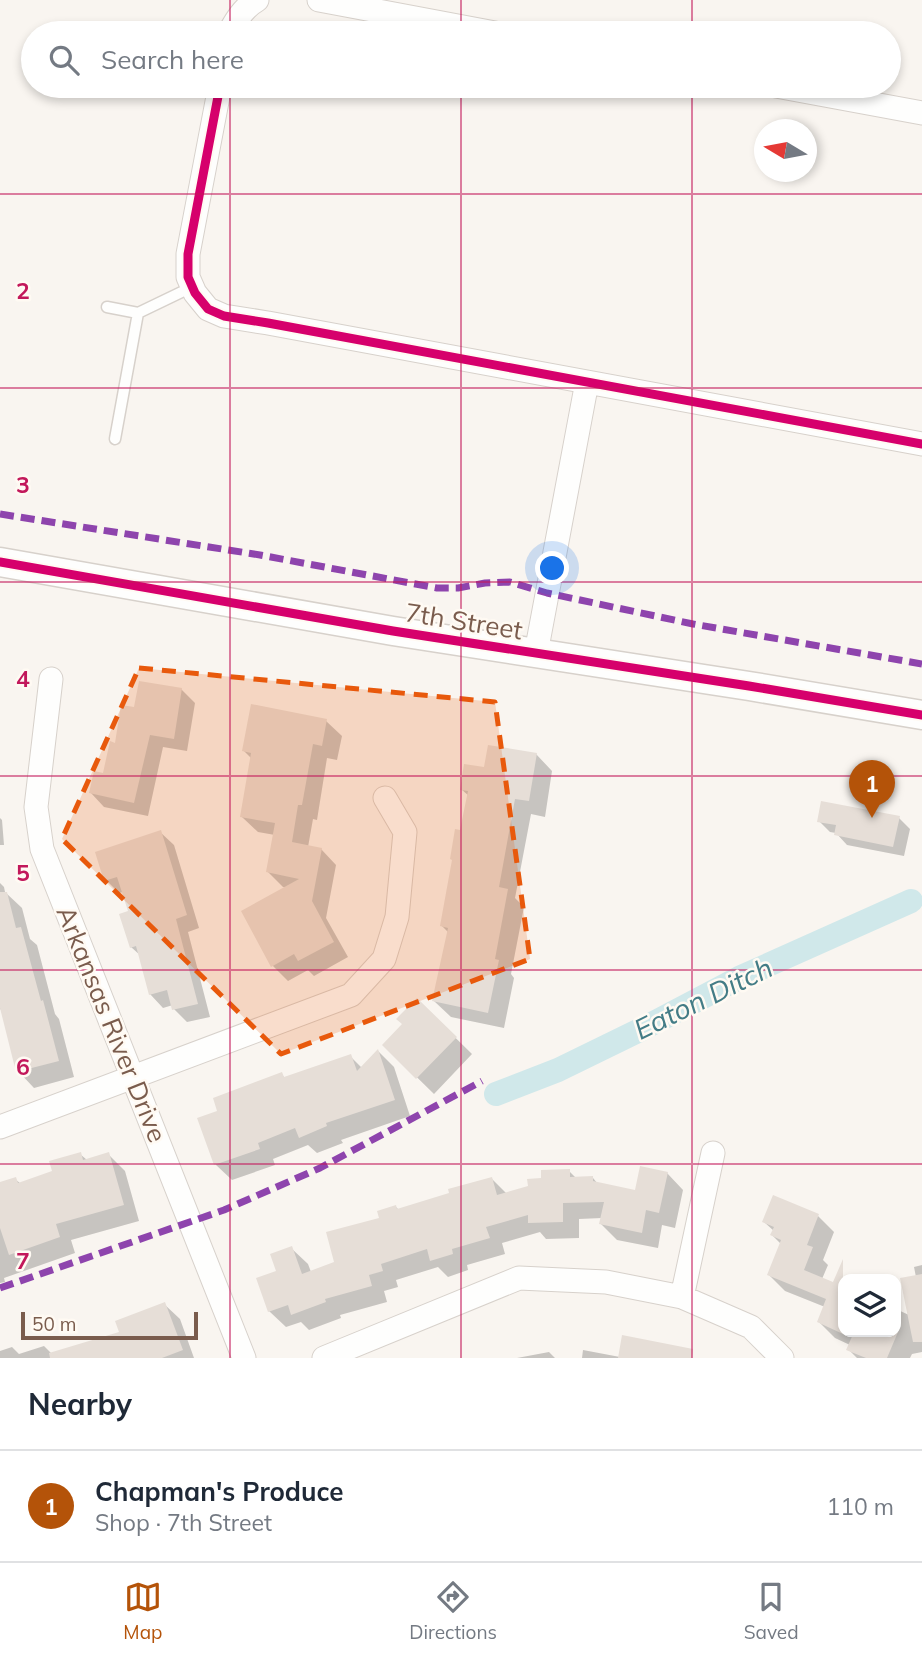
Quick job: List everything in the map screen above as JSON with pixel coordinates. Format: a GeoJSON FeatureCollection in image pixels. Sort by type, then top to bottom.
{"type":"FeatureCollection","features":[{"type":"Feature","properties":{"kind":"street"},"geometry":{"type":"LineString","coordinates":[[235,21],[257,0]]}},
{"type":"Feature","properties":{"kind":"street"},"geometry":{"type":"LineString","coordinates":[[319,0],[431,21]]}},
{"type":"Feature","properties":{"kind":"street"},"geometry":{"type":"LineString","coordinates":[[218,98],[188,254],[188,277],[195,293],[208,309],[224,316],[922,444]]}},
{"type":"Feature","properties":{"kind":"street"},"geometry":{"type":"LineString","coordinates":[[841,98],[922,113]]}},
{"type":"Feature","properties":{"kind":"street"},"geometry":{"type":"LineString","coordinates":[[536,653],[587,382]]}},
{"type":"Feature","properties":{"kind":"street","name":"7th Street"},"geometry":{"type":"LineString","coordinates":[[0,562],[379,629],[922,715]]}},
{"type":"Feature","properties":{"kind":"street","name":"Arkansas River Drive"},"geometry":{"type":"LineString","coordinates":[[51,679],[36,807],[42,849],[244,1358]]}},
{"type":"Feature","properties":{"kind":"street"},"geometry":{"type":"LineString","coordinates":[[0,1127],[351,995],[384,959],[397,917],[405,832],[385,798]]}},
{"type":"Feature","properties":{"kind":"street"},"geometry":{"type":"LineString","coordinates":[[682,1297],[713,1153]]}},
{"type":"Feature","properties":{"kind":"street"},"geometry":{"type":"LineString","coordinates":[[324,1358],[519,1278],[606,1282],[682,1297],[751,1327],[782,1358]]}},
{"type":"Feature","properties":{"kind":"lane"},"geometry":{"type":"LineString","coordinates":[[107,307],[138,313],[192,287]]}},
{"type":"Feature","properties":{"kind":"lane"},"geometry":{"type":"LineString","coordinates":[[115,439],[138,313]]}},
{"type":"Feature","properties":{"kind":"highlighted area"},"geometry":{"type":"Polygon","coordinates":[[[139,668],[495,702],[530,959],[281,1054],[62,839],[139,668]]]}},
{"type":"Feature","properties":{"kind":"building"},"geometry":{"type":"Polygon","coordinates":[[[139,681],[182,688],[174,739],[150,735],[134,803],[89,793],[94,771],[103,773],[110,741],[115,743],[121,705],[134,707],[139,681]]]}},
{"type":"Feature","properties":{"kind":"building"},"geometry":{"type":"Polygon","coordinates":[[[251,704],[327,719],[322,746],[313,744],[292,842],[322,848],[312,901],[334,942],[298,961],[294,954],[271,967],[241,911],[299,879],[266,872],[275,823],[240,817],[251,753],[242,751],[251,704]]]}},
{"type":"Feature","properties":{"kind":"building"},"geometry":{"type":"Polygon","coordinates":[[[488,745],[537,753],[529,801],[515,799],[499,887],[508,889],[495,959],[499,960],[488,1013],[432,1001],[448,928],[440,926],[455,829],[460,830],[468,791],[460,790],[464,764],[484,767],[488,745]]]}},
{"type":"Feature","properties":{"kind":"building"},"geometry":{"type":"Polygon","coordinates":[[[821,801],[900,816],[893,847],[834,835],[836,825],[817,822],[821,801]]]}},
{"type":"Feature","properties":{"kind":"building"},"geometry":{"type":"Polygon","coordinates":[[[161,830],[187,915],[176,919],[198,1004],[172,1010],[167,990],[149,995],[136,946],[130,948],[119,914],[128,911],[117,877],[104,881],[95,852],[161,830]]]}},
{"type":"Feature","properties":{"kind":"building"},"geometry":{"type":"Polygon","coordinates":[[[0,892],[7,892],[16,928],[21,927],[59,1061],[16,1072],[0,1008],[0,892]]]}},
{"type":"Feature","properties":{"kind":"building"},"geometry":{"type":"Polygon","coordinates":[[[417,998],[457,1037],[416,1079],[382,1045],[402,1024],[396,1019],[417,998]]]}},
{"type":"Feature","properties":{"kind":"building"},"geometry":{"type":"Polygon","coordinates":[[[378,1049],[395,1100],[326,1123],[327,1126],[299,1138],[295,1128],[258,1143],[260,1149],[214,1165],[197,1118],[217,1111],[213,1098],[282,1072],[284,1077],[351,1054],[357,1071],[378,1049]]]}},
{"type":"Feature","properties":{"kind":"building"},"geometry":{"type":"Polygon","coordinates":[[[81,1152],[83,1160],[109,1152],[124,1205],[56,1224],[60,1237],[9,1255],[0,1228],[0,1182],[16,1177],[18,1183],[52,1171],[49,1161],[81,1152]]]}},
{"type":"Feature","properties":{"kind":"building"},"geometry":{"type":"Polygon","coordinates":[[[640,1166],[668,1172],[659,1213],[646,1210],[642,1233],[599,1224],[604,1202],[563,1203],[563,1222],[528,1223],[528,1215],[486,1227],[490,1238],[452,1249],[453,1254],[430,1261],[427,1249],[381,1264],[383,1271],[369,1275],[372,1286],[325,1299],[326,1302],[291,1315],[288,1305],[268,1312],[256,1278],[276,1271],[270,1254],[292,1246],[302,1274],[334,1262],[326,1232],[379,1218],[377,1211],[396,1205],[397,1209],[449,1193],[448,1189],[492,1177],[497,1195],[528,1186],[527,1179],[541,1178],[541,1170],[570,1169],[570,1177],[593,1176],[593,1181],[635,1190],[640,1166]]]}},
{"type":"Feature","properties":{"kind":"building"},"geometry":{"type":"Polygon","coordinates":[[[773,1195],[819,1214],[807,1245],[813,1247],[804,1270],[833,1282],[843,1259],[843,1274],[838,1274],[838,1332],[817,1322],[826,1299],[767,1275],[781,1240],[770,1235],[774,1227],[762,1222],[773,1195]]]}},
{"type":"Feature","properties":{"kind":"building"},"geometry":{"type":"Polygon","coordinates":[[[922,1274],[922,1342],[913,1342],[901,1278],[922,1274]]]}},
{"type":"Feature","properties":{"kind":"building"},"geometry":{"type":"Polygon","coordinates":[[[165,1302],[183,1350],[162,1358],[50,1358],[49,1353],[119,1332],[115,1321],[165,1302]]]}},
{"type":"Feature","properties":{"kind":"building"},"geometry":{"type":"Polygon","coordinates":[[[622,1335],[693,1349],[692,1358],[618,1358],[622,1335]]]}},
{"type":"Feature","properties":{"kind":"building"},"geometry":{"type":"Polygon","coordinates":[[[852,1337],[896,1337],[887,1358],[866,1358],[846,1350],[852,1337]]]}},
{"type":"Feature","properties":{"kind":"waterway","name":"Eaton Ditch"},"geometry":{"type":"LineString","coordinates":[[496,1094],[558,1070],[739,978],[911,901]]}},
{"type":"Feature","properties":{"kind":"marked path"},"geometry":{"type":"LineString","coordinates":[[0,514],[260,555],[437,588],[510,582],[547,593],[693,624],[922,664]]}},
{"type":"Feature","properties":{"kind":"marked path"},"geometry":{"type":"LineString","coordinates":[[0,1288],[224,1210],[320,1168],[482,1081]]}},
{"type":"Feature","properties":{"kind":"cycle path"},"geometry":{"type":"LineString","coordinates":[[218,98],[188,254],[188,277],[195,293],[208,309],[224,316],[922,444]]}},
{"type":"Feature","properties":{"kind":"cycle path"},"geometry":{"type":"LineString","coordinates":[[0,562],[393,631],[922,715]]}},
{"type":"Feature","properties":{"kind":"place","name":"Chapman's Produce"},"geometry":{"type":"Point","coordinates":[872,818]}}]}
